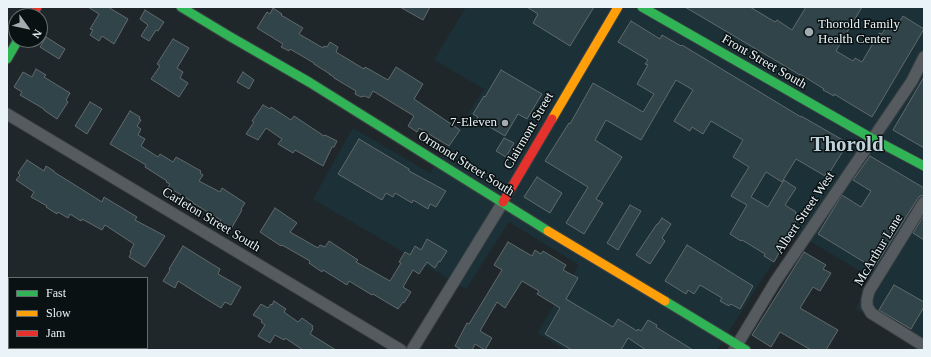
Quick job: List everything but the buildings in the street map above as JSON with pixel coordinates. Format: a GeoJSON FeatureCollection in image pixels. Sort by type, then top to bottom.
{"type":"FeatureCollection","features":[{"type":"Feature","properties":{"kind":"main road","name":"Ormond Street South"},"geometry":{"type":"LineString","coordinates":[[181,7],[315,86],[739,348]]}},
{"type":"Feature","properties":{"kind":"main road","name":"Clairmont Street"},"geometry":{"type":"LineString","coordinates":[[503,202],[618,7]]}},
{"type":"Feature","properties":{"kind":"main road","name":"Front Street South"},"geometry":{"type":"LineString","coordinates":[[642,7],[873,139],[924,166]]}},
{"type":"Feature","properties":{"kind":"main road"},"geometry":{"type":"LineString","coordinates":[[7,59],[13,48]]}},
{"type":"Feature","properties":{"kind":"street","name":"Albert Street West"},"geometry":{"type":"LineString","coordinates":[[739,348],[775,282],[873,139],[912,80],[924,57]]}},
{"type":"Feature","properties":{"kind":"street","name":"Carleton Street South"},"geometry":{"type":"LineString","coordinates":[[7,114],[401,350]]}},
{"type":"Feature","properties":{"kind":"street","name":"Clairmont Street"},"geometry":{"type":"LineString","coordinates":[[412,350],[503,202]]}},
{"type":"Feature","properties":{"kind":"street","name":"McArthur Lane"},"geometry":{"type":"LineString","coordinates":[[924,202],[870,291],[867,299],[867,306],[871,313],[924,346]]}},
{"type":"Feature","properties":{"kind":"shaded area"},"geometry":{"type":"Polygon","coordinates":[[[466,7],[924,7],[924,345],[856,309],[870,277],[793,231],[717,350],[566,350],[537,333],[579,265],[509,222],[466,289],[313,199],[353,128],[430,173],[484,89],[434,60],[466,7]]]}},
{"type":"Feature","properties":{"kind":"traffic: fast"},"geometry":{"type":"LineString","coordinates":[[181,7],[309,82],[548,231]]}},
{"type":"Feature","properties":{"kind":"traffic: fast"},"geometry":{"type":"LineString","coordinates":[[642,7],[873,139],[924,166]]}},
{"type":"Feature","properties":{"kind":"traffic: fast"},"geometry":{"type":"LineString","coordinates":[[7,59],[13,48]]}},
{"type":"Feature","properties":{"kind":"traffic: fast"},"geometry":{"type":"LineString","coordinates":[[665,301],[746,350]]}},
{"type":"Feature","properties":{"kind":"traffic: slow"},"geometry":{"type":"LineString","coordinates":[[552,119],[618,7]]}},
{"type":"Feature","properties":{"kind":"traffic: slow"},"geometry":{"type":"LineString","coordinates":[[548,231],[665,301]]}},
{"type":"Feature","properties":{"kind":"traffic: jam"},"geometry":{"type":"LineString","coordinates":[[503,202],[552,119]]}},
{"type":"Feature","properties":{"kind":"place","name":"Thorold Family Health Center"},"geometry":{"type":"Point","coordinates":[809,32]}},
{"type":"Feature","properties":{"kind":"place","name":"7-Eleven"},"geometry":{"type":"Point","coordinates":[505,123]}},
{"type":"Feature","properties":{"kind":"district","name":"Thorold"},"geometry":{"type":"Point","coordinates":[847,146]}}]}
